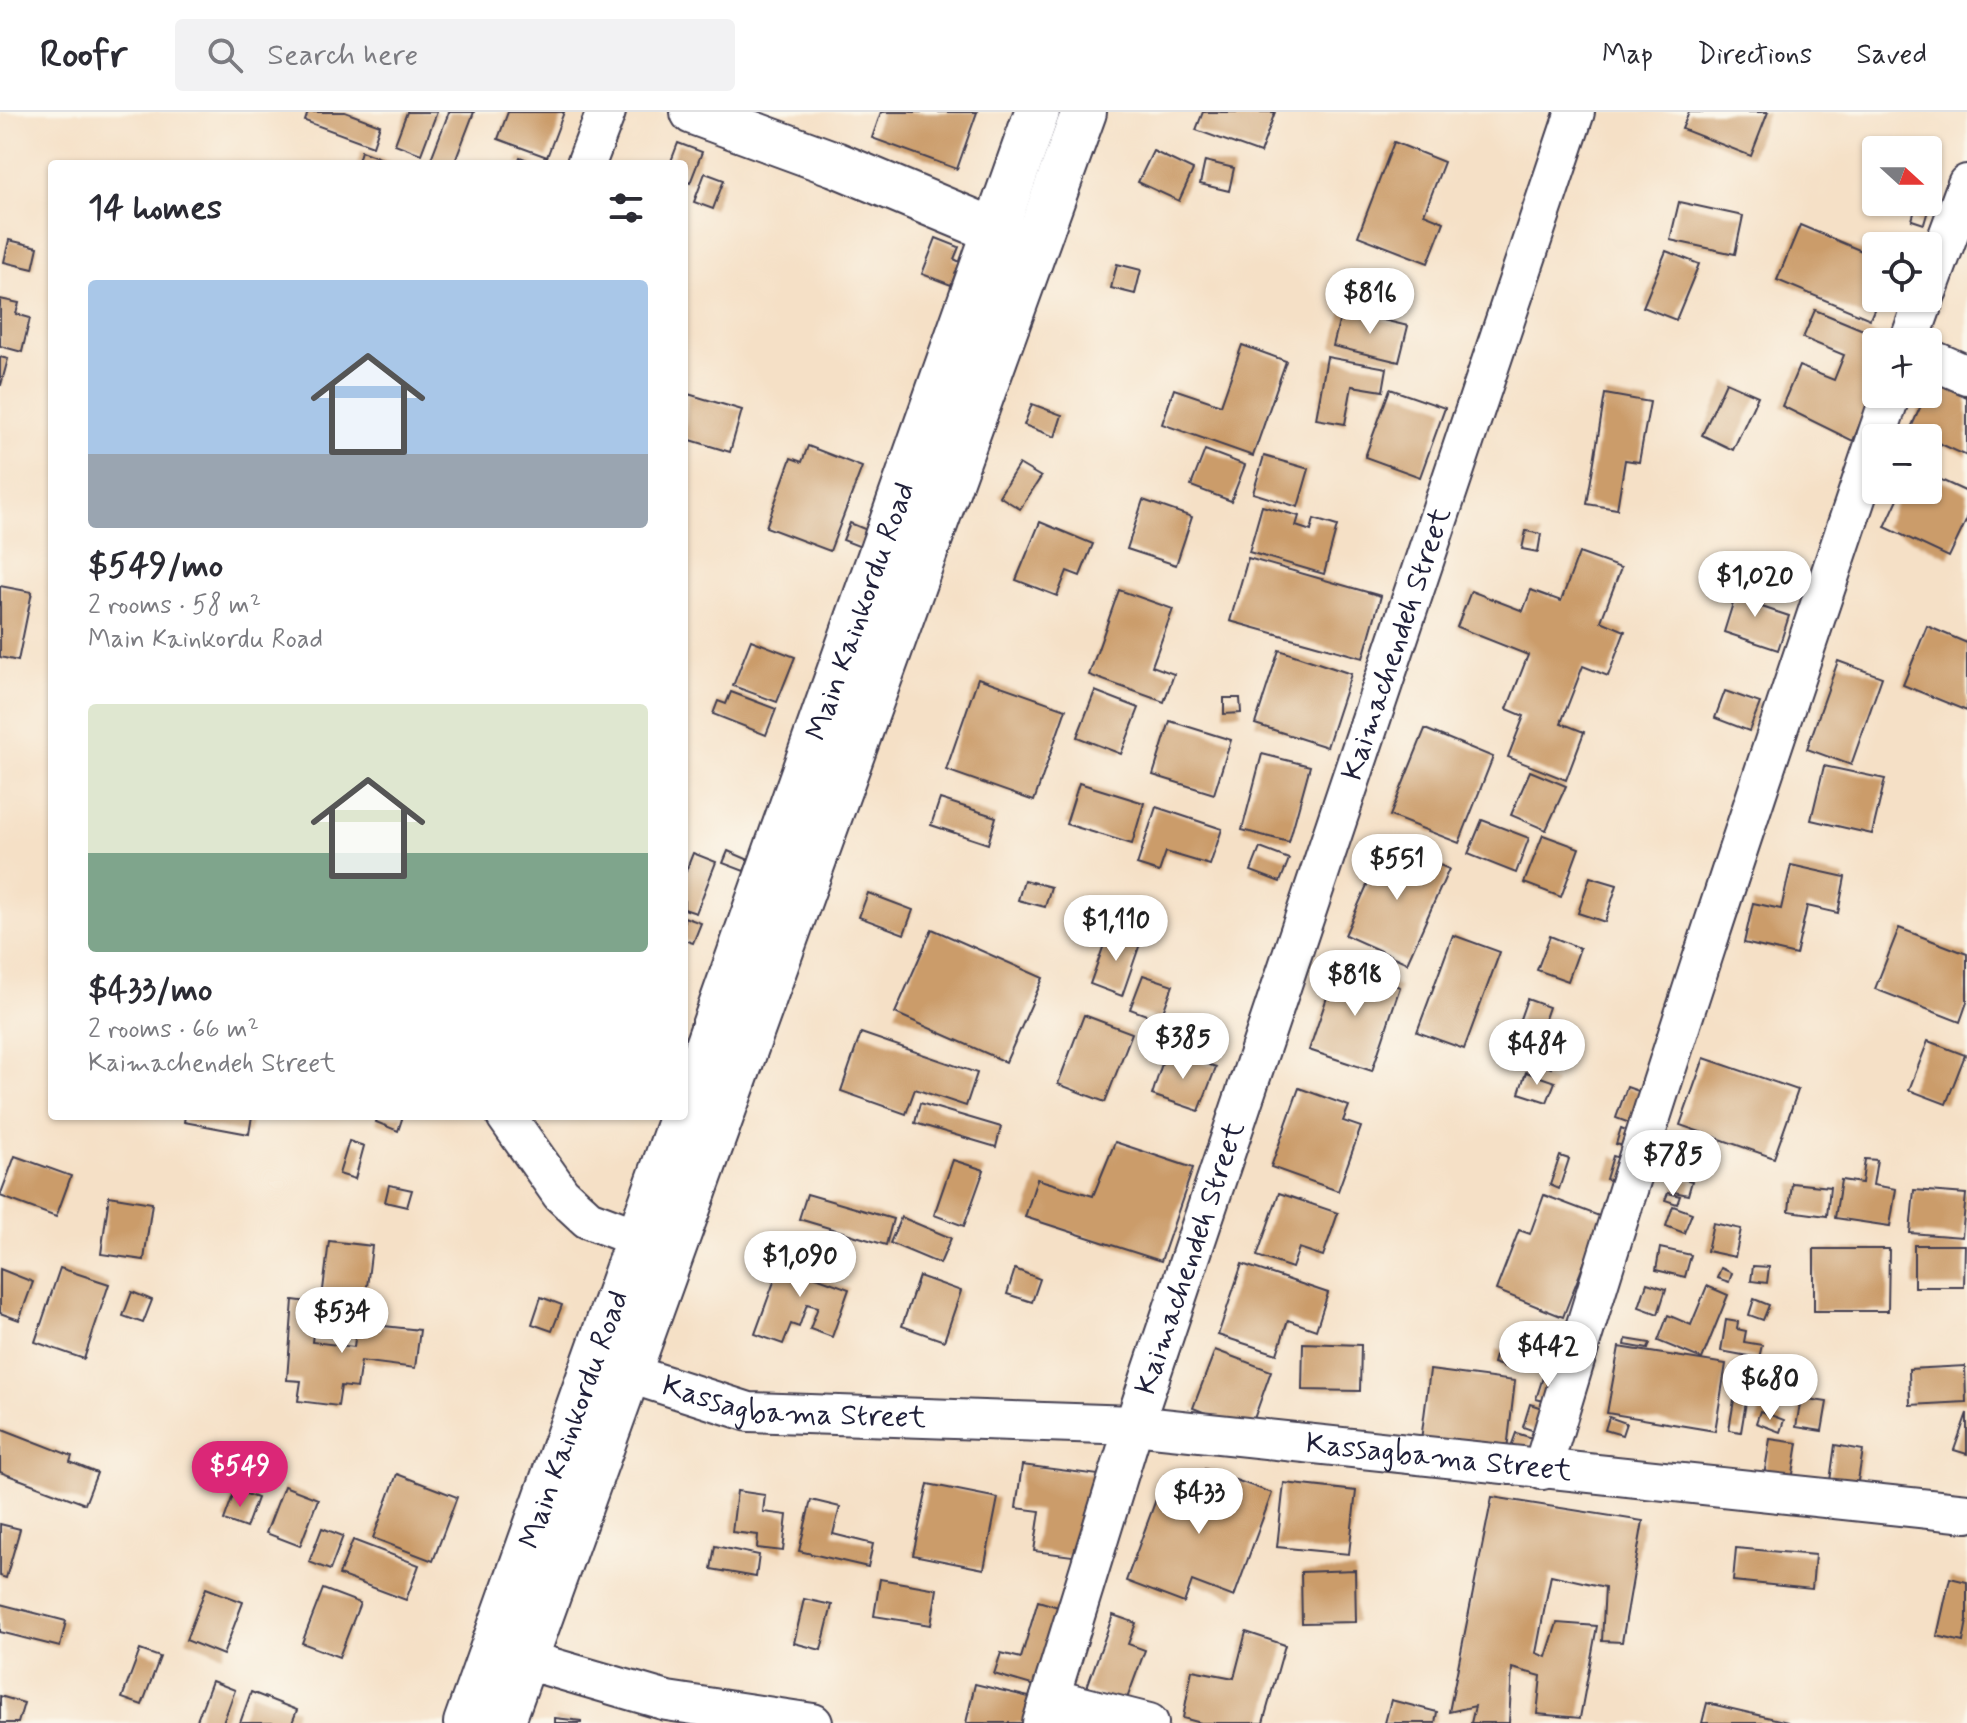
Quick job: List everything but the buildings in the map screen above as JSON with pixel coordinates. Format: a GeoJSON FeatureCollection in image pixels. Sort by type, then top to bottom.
{"type":"FeatureCollection","features":[{"type":"Feature","properties":{"kind":"main road"},"geometry":{"type":"LineString","coordinates":[[693,112],[835,164],[1035,247]]}},
{"type":"Feature","properties":{"kind":"main road","name":"Main Kainkordu Road"},"geometry":{"type":"LineString","coordinates":[[688,1102],[774,915],[994,231],[1037,112]]}},
{"type":"Feature","properties":{"kind":"main road"},"geometry":{"type":"LineString","coordinates":[[466,1723],[508,1655],[774,915],[1035,247],[1084,112]]}},
{"type":"Feature","properties":{"kind":"main road","name":"Main Kainkordu Road"},"geometry":{"type":"LineString","coordinates":[[611,1368],[638,1238],[680,1120]]}},
{"type":"Feature","properties":{"kind":"main road"},"geometry":{"type":"LineString","coordinates":[[502,1723],[508,1655]]}},
{"type":"Feature","properties":{"kind":"street"},"geometry":{"type":"LineString","coordinates":[[588,160],[606,112]]}},
{"type":"Feature","properties":{"kind":"street","name":"Kaimachendeh Street"},"geometry":{"type":"LineString","coordinates":[[1046,1710],[1134,1425],[1575,112]]}},
{"type":"Feature","properties":{"kind":"street"},"geometry":{"type":"LineString","coordinates":[[1942,252],[1967,184]]}},
{"type":"Feature","properties":{"kind":"street"},"geometry":{"type":"LineString","coordinates":[[1942,364],[1967,375]]}},
{"type":"Feature","properties":{"kind":"street"},"geometry":{"type":"LineString","coordinates":[[1542,1470],[1665,1075],[1862,480]]}},
{"type":"Feature","properties":{"kind":"street"},"geometry":{"type":"LineString","coordinates":[[509,1120],[561,1194],[579,1211],[588,1219],[638,1238]]}},
{"type":"Feature","properties":{"kind":"street","name":"Kassagbama Street"},"geometry":{"type":"LineString","coordinates":[[611,1368],[749,1412],[1134,1425],[1967,1513]]}},
{"type":"Feature","properties":{"kind":"street"},"geometry":{"type":"LineString","coordinates":[[508,1655],[664,1712],[813,1723]]}},
{"type":"Feature","properties":{"kind":"street"},"geometry":{"type":"LineString","coordinates":[[1046,1710],[1149,1723]]}}]}
